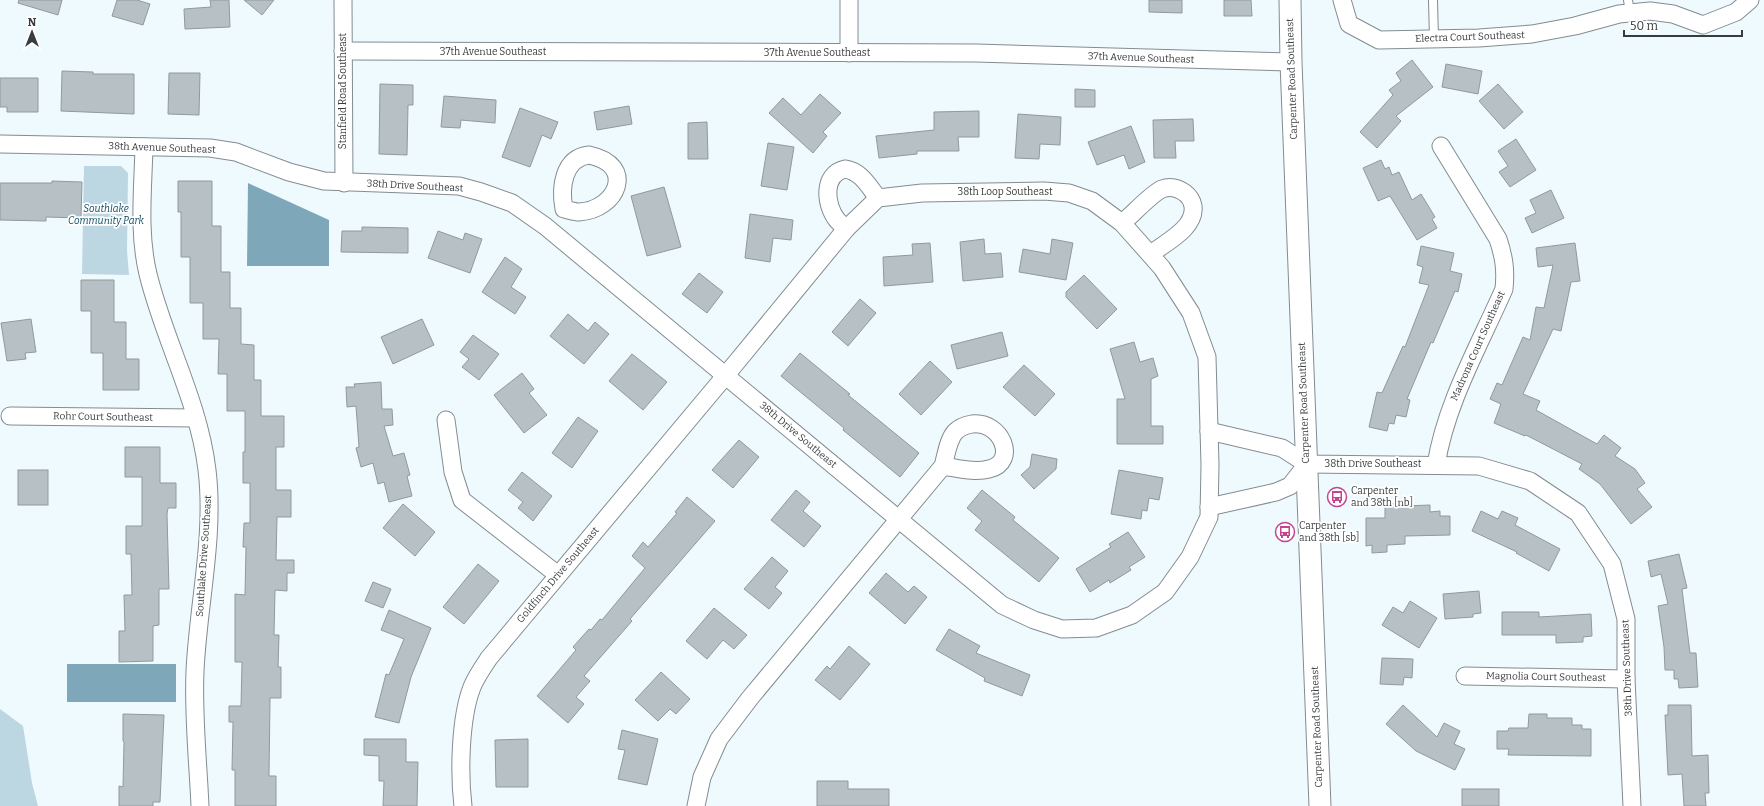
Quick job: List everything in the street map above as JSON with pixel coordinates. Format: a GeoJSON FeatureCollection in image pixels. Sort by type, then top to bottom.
{"type":"FeatureCollection","features":[{"type":"Feature","properties":{"kind":"street","name":"Stanfield Road Southeast"},"geometry":{"type":"LineString","coordinates":[[343,0],[344,183]]}},
{"type":"Feature","properties":{"kind":"street"},"geometry":{"type":"LineString","coordinates":[[849,53],[850,0]]}},
{"type":"Feature","properties":{"kind":"street","name":"Carpenter Road Southeast"},"geometry":{"type":"LineString","coordinates":[[1290,0],[1291,62],[1320,806]]}},
{"type":"Feature","properties":{"kind":"street","name":"Electra Court Southeast"},"geometry":{"type":"LineString","coordinates":[[1342,0],[1349,24],[1379,40],[1479,38],[1532,34],[1575,26],[1619,14],[1629,6],[1673,14],[1703,25],[1736,12],[1750,0]]}},
{"type":"Feature","properties":{"kind":"street","name":"37th Avenue Southeast"},"geometry":{"type":"LineString","coordinates":[[343,51],[976,53],[1291,62]]}},
{"type":"Feature","properties":{"kind":"street","name":"38th Avenue Southeast"},"geometry":{"type":"LineString","coordinates":[[0,144],[210,148],[236,152],[306,177],[344,183]]}},
{"type":"Feature","properties":{"kind":"street","name":"Madrona Court Southeast"},"geometry":{"type":"LineString","coordinates":[[1436,464],[1439,445],[1448,416],[1504,289],[1506,272],[1504,255],[1498,239],[1441,146]]}},
{"type":"Feature","properties":{"kind":"street","name":"Southlake Drive Southeast"},"geometry":{"type":"LineString","coordinates":[[144,147],[142,230],[145,260],[151,287],[196,418],[205,453],[209,495],[209,518],[195,671],[194,707],[200,806]]}},
{"type":"Feature","properties":{"kind":"street"},"geometry":{"type":"LineString","coordinates":[[726,375],[846,229],[878,198],[856,173],[846,170],[835,174],[830,179],[828,196],[830,206],[836,219],[846,229]]}},
{"type":"Feature","properties":{"kind":"street","name":"38th Drive Southeast"},"geometry":{"type":"LineString","coordinates":[[344,183],[459,186],[512,203],[545,226],[1002,605],[1034,620],[1062,629],[1096,628],[1132,615],[1165,592],[1190,557],[1209,517],[1209,431]]}},
{"type":"Feature","properties":{"kind":"street"},"geometry":{"type":"LineString","coordinates":[[1122,223],[1160,190],[1169,187],[1179,189],[1187,194],[1192,202],[1194,212],[1191,221],[1185,228],[1151,254]]}},
{"type":"Feature","properties":{"kind":"street","name":"38th Loop Southeast"},"geometry":{"type":"LineString","coordinates":[[878,198],[922,193],[1044,191],[1068,193],[1092,201],[1122,223],[1151,254],[1162,268],[1191,313],[1207,357],[1209,431]]}},
{"type":"Feature","properties":{"kind":"street"},"geometry":{"type":"LineString","coordinates":[[545,226],[564,209]]}},
{"type":"Feature","properties":{"kind":"street","name":"Goldfinch Drive Southeast"},"geometry":{"type":"LineString","coordinates":[[463,806],[460,785],[464,720],[472,687],[489,658],[726,375]]}},
{"type":"Feature","properties":{"kind":"street","name":"Rohr Court Southeast"},"geometry":{"type":"LineString","coordinates":[[10,416],[196,418]]}},
{"type":"Feature","properties":{"kind":"street"},"geometry":{"type":"LineString","coordinates":[[446,420],[453,472],[462,500],[558,575]]}},
{"type":"Feature","properties":{"kind":"street"},"geometry":{"type":"LineString","coordinates":[[1209,431],[1282,448],[1307,464],[1290,486],[1273,492],[1209,507]]}},
{"type":"Feature","properties":{"kind":"street","name":"38th Drive Southeast"},"geometry":{"type":"LineString","coordinates":[[1307,464],[1436,464],[1479,466],[1530,481],[1578,513],[1612,564],[1626,619],[1626,679],[1632,806]]}},
{"type":"Feature","properties":{"kind":"street"},"geometry":{"type":"LineString","coordinates":[[696,806],[702,778],[719,739],[750,698],[944,466]]}},
{"type":"Feature","properties":{"kind":"street","name":"Magnolia Court Southeast"},"geometry":{"type":"LineString","coordinates":[[1465,676],[1626,679]]}},
{"type":"Feature","properties":{"kind":"lane"},"geometry":{"type":"LineString","coordinates":[[1433,0],[1434,39]]}},
{"type":"Feature","properties":{"kind":"green space","name":"Southlake Community Park"},"geometry":{"type":"Polygon","coordinates":[[[84,166],[121,166],[128,173],[127,251],[129,275],[82,274],[84,166]]]}},
{"type":"Feature","properties":{"kind":"green space"},"geometry":{"type":"Polygon","coordinates":[[[0,709],[23,726],[32,783],[38,806],[0,806],[0,709]]]}},
{"type":"Feature","properties":{"kind":"shaded area"},"geometry":{"type":"Polygon","coordinates":[[[248,183],[329,220],[329,266],[247,266],[248,183]]]}},
{"type":"Feature","properties":{"kind":"shaded area"},"geometry":{"type":"Polygon","coordinates":[[[67,664],[176,664],[176,702],[67,702],[67,664]]]}},
{"type":"Feature","properties":{"kind":"building"},"geometry":{"type":"Polygon","coordinates":[[[19,0],[62,0],[58,15],[18,3],[19,0]]]}},
{"type":"Feature","properties":{"kind":"building"},"geometry":{"type":"Polygon","coordinates":[[[117,0],[137,0],[150,4],[143,25],[112,16],[117,0]]]}},
{"type":"Feature","properties":{"kind":"building"},"geometry":{"type":"Polygon","coordinates":[[[210,0],[229,0],[230,27],[185,29],[184,9],[211,7],[210,0]]]}},
{"type":"Feature","properties":{"kind":"building"},"geometry":{"type":"Polygon","coordinates":[[[244,0],[274,0],[262,15],[244,0]]]}},
{"type":"Feature","properties":{"kind":"building"},"geometry":{"type":"Polygon","coordinates":[[[1149,0],[1182,0],[1182,13],[1149,12],[1149,0]]]}},
{"type":"Feature","properties":{"kind":"building"},"geometry":{"type":"Polygon","coordinates":[[[1224,0],[1251,0],[1252,16],[1224,16],[1224,0]]]}},
{"type":"Feature","properties":{"kind":"building"},"geometry":{"type":"Polygon","coordinates":[[[1412,60],[1433,87],[1396,116],[1401,121],[1377,148],[1360,132],[1393,95],[1389,90],[1401,81],[1396,73],[1412,60]]]}},
{"type":"Feature","properties":{"kind":"building"},"geometry":{"type":"Polygon","coordinates":[[[1446,64],[1482,71],[1478,94],[1442,87],[1446,64]]]}},
{"type":"Feature","properties":{"kind":"building"},"geometry":{"type":"Polygon","coordinates":[[[62,71],[93,72],[93,74],[134,74],[134,114],[61,111],[62,71]]]}},
{"type":"Feature","properties":{"kind":"building"},"geometry":{"type":"Polygon","coordinates":[[[169,73],[200,73],[199,115],[168,114],[169,73]]]}},
{"type":"Feature","properties":{"kind":"building"},"geometry":{"type":"Polygon","coordinates":[[[0,78],[38,78],[38,112],[7,112],[7,107],[0,107],[0,78]]]}},
{"type":"Feature","properties":{"kind":"building"},"geometry":{"type":"Polygon","coordinates":[[[380,84],[413,85],[413,105],[408,105],[407,155],[379,154],[380,84]]]}},
{"type":"Feature","properties":{"kind":"building"},"geometry":{"type":"Polygon","coordinates":[[[1498,84],[1523,112],[1504,129],[1479,101],[1498,84]]]}},
{"type":"Feature","properties":{"kind":"building"},"geometry":{"type":"Polygon","coordinates":[[[1075,89],[1095,90],[1095,107],[1075,107],[1075,89]]]}},
{"type":"Feature","properties":{"kind":"building"},"geometry":{"type":"Polygon","coordinates":[[[820,94],[841,113],[823,132],[827,136],[813,153],[769,113],[783,98],[801,115],[820,94]]]}},
{"type":"Feature","properties":{"kind":"building"},"geometry":{"type":"Polygon","coordinates":[[[444,96],[496,100],[495,123],[461,120],[460,128],[441,127],[444,96]]]}},
{"type":"Feature","properties":{"kind":"building"},"geometry":{"type":"Polygon","coordinates":[[[629,106],[632,124],[597,130],[594,112],[629,106]]]}},
{"type":"Feature","properties":{"kind":"building"},"geometry":{"type":"Polygon","coordinates":[[[520,108],[558,122],[551,139],[542,135],[530,167],[502,157],[520,108]]]}},
{"type":"Feature","properties":{"kind":"building"},"geometry":{"type":"Polygon","coordinates":[[[979,111],[979,137],[958,137],[959,151],[917,151],[917,154],[879,158],[876,136],[934,130],[934,112],[979,111]]]}},
{"type":"Feature","properties":{"kind":"building"},"geometry":{"type":"Polygon","coordinates":[[[1018,114],[1061,117],[1060,145],[1040,144],[1039,159],[1015,158],[1018,114]]]}},
{"type":"Feature","properties":{"kind":"building"},"geometry":{"type":"Polygon","coordinates":[[[1193,119],[1194,141],[1175,141],[1176,158],[1154,158],[1153,120],[1193,119]]]}},
{"type":"Feature","properties":{"kind":"building"},"geometry":{"type":"Polygon","coordinates":[[[707,122],[708,159],[688,159],[688,123],[707,122]]]}},
{"type":"Feature","properties":{"kind":"building"},"geometry":{"type":"Polygon","coordinates":[[[1131,126],[1145,162],[1129,169],[1124,155],[1097,165],[1088,142],[1131,126]]]}},
{"type":"Feature","properties":{"kind":"building"},"geometry":{"type":"Polygon","coordinates":[[[1516,139],[1536,170],[1510,187],[1499,172],[1508,166],[1498,151],[1516,139]]]}},
{"type":"Feature","properties":{"kind":"building"},"geometry":{"type":"Polygon","coordinates":[[[768,143],[794,147],[787,190],[761,186],[768,143]]]}},
{"type":"Feature","properties":{"kind":"building"},"geometry":{"type":"Polygon","coordinates":[[[1381,160],[1385,169],[1389,167],[1392,175],[1399,172],[1412,200],[1421,194],[1435,217],[1432,219],[1437,228],[1417,240],[1390,196],[1378,201],[1363,168],[1381,160]]]}},
{"type":"Feature","properties":{"kind":"building"},"geometry":{"type":"Polygon","coordinates":[[[52,181],[82,182],[81,218],[46,217],[46,221],[0,220],[0,183],[52,183],[52,181]]]}},
{"type":"Feature","properties":{"kind":"building"},"geometry":{"type":"Polygon","coordinates":[[[178,181],[212,181],[212,226],[221,226],[221,272],[230,272],[230,308],[241,308],[241,344],[254,345],[254,380],[261,380],[261,416],[284,416],[284,447],[276,447],[276,490],[291,490],[291,517],[277,517],[276,560],[294,560],[294,573],[287,573],[287,591],[275,590],[274,635],[279,635],[278,667],[281,667],[281,698],[270,698],[269,776],[276,776],[276,806],[235,806],[235,770],[232,770],[233,722],[229,722],[229,706],[241,706],[242,662],[235,662],[235,594],[245,595],[246,547],[243,547],[244,523],[250,523],[250,483],[243,483],[245,411],[227,411],[227,374],[218,374],[219,339],[203,339],[203,303],[190,303],[190,257],[181,257],[181,212],[178,212],[178,181]]]}},
{"type":"Feature","properties":{"kind":"building"},"geometry":{"type":"Polygon","coordinates":[[[664,187],[681,247],[647,256],[631,196],[664,187]]]}},
{"type":"Feature","properties":{"kind":"building"},"geometry":{"type":"Polygon","coordinates":[[[1551,190],[1564,218],[1532,233],[1525,218],[1536,213],[1530,200],[1551,190]]]}},
{"type":"Feature","properties":{"kind":"building"},"geometry":{"type":"Polygon","coordinates":[[[750,214],[793,220],[791,240],[773,238],[770,262],[745,258],[750,214]]]}},
{"type":"Feature","properties":{"kind":"building"},"geometry":{"type":"Polygon","coordinates":[[[362,227],[408,228],[408,253],[341,252],[342,231],[362,231],[362,227]]]}},
{"type":"Feature","properties":{"kind":"building"},"geometry":{"type":"Polygon","coordinates":[[[438,231],[463,240],[465,233],[482,239],[470,273],[428,258],[438,231]]]}},
{"type":"Feature","properties":{"kind":"building"},"geometry":{"type":"Polygon","coordinates":[[[984,239],[985,254],[1001,253],[1003,277],[963,281],[960,242],[984,239]]]}},
{"type":"Feature","properties":{"kind":"building"},"geometry":{"type":"Polygon","coordinates":[[[1052,239],[1073,243],[1066,280],[1019,272],[1023,249],[1050,254],[1052,239]]]}},
{"type":"Feature","properties":{"kind":"building"},"geometry":{"type":"Polygon","coordinates":[[[930,243],[933,282],[884,286],[883,257],[913,255],[912,244],[930,243]]]}},
{"type":"Feature","properties":{"kind":"building"},"geometry":{"type":"Polygon","coordinates":[[[1575,243],[1580,281],[1571,282],[1561,331],[1553,329],[1523,394],[1540,401],[1536,410],[1597,444],[1604,435],[1621,448],[1615,456],[1635,469],[1645,483],[1637,489],[1652,507],[1631,524],[1600,484],[1579,469],[1582,464],[1526,435],[1525,436],[1494,423],[1501,404],[1490,399],[1497,383],[1502,385],[1523,337],[1530,340],[1536,307],[1544,308],[1553,265],[1538,267],[1536,248],[1575,243]]]}},
{"type":"Feature","properties":{"kind":"building"},"geometry":{"type":"Polygon","coordinates":[[[1421,246],[1454,253],[1450,271],[1462,274],[1458,292],[1455,291],[1433,343],[1431,342],[1407,399],[1410,400],[1406,417],[1396,415],[1394,424],[1389,423],[1387,431],[1369,427],[1377,392],[1382,393],[1403,346],[1405,347],[1429,285],[1419,283],[1423,267],[1417,265],[1421,246]]]}},
{"type":"Feature","properties":{"kind":"building"},"geometry":{"type":"Polygon","coordinates":[[[505,257],[522,269],[511,287],[526,297],[515,314],[482,292],[505,257]]]}},
{"type":"Feature","properties":{"kind":"building"},"geometry":{"type":"Polygon","coordinates":[[[699,273],[723,292],[707,313],[682,294],[699,273]]]}},
{"type":"Feature","properties":{"kind":"building"},"geometry":{"type":"Polygon","coordinates":[[[1084,275],[1117,309],[1097,329],[1066,297],[1066,292],[1084,275]]]}},
{"type":"Feature","properties":{"kind":"building"},"geometry":{"type":"Polygon","coordinates":[[[81,280],[114,280],[114,322],[126,322],[126,359],[139,359],[139,390],[103,390],[103,353],[91,353],[91,311],[81,311],[81,280]]]}},
{"type":"Feature","properties":{"kind":"building"},"geometry":{"type":"Polygon","coordinates":[[[860,299],[876,313],[848,346],[832,332],[860,299]]]}},
{"type":"Feature","properties":{"kind":"building"},"geometry":{"type":"Polygon","coordinates":[[[568,314],[588,331],[595,322],[609,334],[584,364],[550,336],[568,314]]]}},
{"type":"Feature","properties":{"kind":"building"},"geometry":{"type":"Polygon","coordinates":[[[31,319],[36,352],[25,353],[26,359],[7,361],[1,323],[31,319]]]}},
{"type":"Feature","properties":{"kind":"building"},"geometry":{"type":"Polygon","coordinates":[[[422,319],[434,345],[393,364],[381,337],[422,319]]]}},
{"type":"Feature","properties":{"kind":"building"},"geometry":{"type":"Polygon","coordinates":[[[1002,332],[1008,356],[957,369],[951,345],[1002,332]]]}},
{"type":"Feature","properties":{"kind":"building"},"geometry":{"type":"Polygon","coordinates":[[[473,335],[499,354],[479,380],[462,367],[469,359],[460,352],[473,335]]]}},
{"type":"Feature","properties":{"kind":"building"},"geometry":{"type":"Polygon","coordinates":[[[1134,342],[1140,362],[1153,358],[1158,376],[1151,379],[1151,426],[1163,426],[1163,444],[1117,444],[1117,399],[1125,399],[1110,349],[1134,342]]]}},
{"type":"Feature","properties":{"kind":"building"},"geometry":{"type":"Polygon","coordinates":[[[800,353],[850,394],[848,395],[919,453],[900,477],[781,376],[800,353]]]}},
{"type":"Feature","properties":{"kind":"building"},"geometry":{"type":"Polygon","coordinates":[[[632,354],[667,382],[643,410],[609,381],[632,354]]]}},
{"type":"Feature","properties":{"kind":"building"},"geometry":{"type":"Polygon","coordinates":[[[930,361],[952,382],[921,415],[899,394],[930,361]]]}},
{"type":"Feature","properties":{"kind":"building"},"geometry":{"type":"Polygon","coordinates":[[[1024,365],[1055,394],[1035,416],[1003,387],[1024,365]]]}},
{"type":"Feature","properties":{"kind":"building"},"geometry":{"type":"Polygon","coordinates":[[[522,373],[534,389],[529,393],[547,415],[524,433],[494,395],[522,373]]]}},
{"type":"Feature","properties":{"kind":"building"},"geometry":{"type":"Polygon","coordinates":[[[381,382],[382,409],[392,409],[393,425],[384,426],[393,456],[404,453],[410,475],[407,476],[412,496],[389,502],[384,482],[378,484],[373,463],[361,467],[356,448],[359,447],[356,406],[347,407],[346,387],[355,387],[354,384],[381,382]]]}},
{"type":"Feature","properties":{"kind":"building"},"geometry":{"type":"Polygon","coordinates":[[[578,417],[598,431],[572,468],[552,453],[578,417]]]}},
{"type":"Feature","properties":{"kind":"building"},"geometry":{"type":"Polygon","coordinates":[[[739,440],[759,457],[733,488],[712,470],[739,440]]]}},
{"type":"Feature","properties":{"kind":"building"},"geometry":{"type":"Polygon","coordinates":[[[125,447],[160,447],[160,483],[176,483],[176,508],[168,508],[167,514],[169,589],[159,589],[159,625],[153,626],[153,661],[119,662],[119,631],[125,631],[124,595],[132,595],[131,554],[126,554],[126,526],[142,526],[142,477],[125,477],[125,447]]]}},
{"type":"Feature","properties":{"kind":"building"},"geometry":{"type":"Polygon","coordinates":[[[1032,454],[1057,459],[1056,469],[1034,489],[1021,475],[1030,467],[1032,454]]]}},
{"type":"Feature","properties":{"kind":"building"},"geometry":{"type":"Polygon","coordinates":[[[18,470],[48,470],[48,505],[18,505],[18,470]]]}},
{"type":"Feature","properties":{"kind":"building"},"geometry":{"type":"Polygon","coordinates":[[[1119,470],[1163,478],[1159,500],[1149,498],[1147,511],[1142,510],[1141,519],[1111,514],[1119,470]]]}},
{"type":"Feature","properties":{"kind":"building"},"geometry":{"type":"Polygon","coordinates":[[[522,472],[552,496],[533,521],[518,508],[523,502],[508,490],[522,472]]]}},
{"type":"Feature","properties":{"kind":"building"},"geometry":{"type":"Polygon","coordinates":[[[796,490],[810,502],[803,511],[821,526],[804,547],[771,520],[796,490]]]}},
{"type":"Feature","properties":{"kind":"building"},"geometry":{"type":"Polygon","coordinates":[[[982,490],[1015,517],[1013,520],[1059,558],[1039,582],[975,530],[982,521],[967,508],[982,490]]]}},
{"type":"Feature","properties":{"kind":"building"},"geometry":{"type":"Polygon","coordinates":[[[687,497],[715,521],[630,619],[632,621],[584,676],[590,681],[576,697],[584,704],[568,723],[537,696],[576,650],[573,647],[589,629],[591,630],[600,619],[602,620],[645,568],[632,556],[643,542],[648,547],[677,513],[675,512],[687,497]]]}},
{"type":"Feature","properties":{"kind":"building"},"geometry":{"type":"Polygon","coordinates":[[[1404,503],[1404,506],[1430,505],[1430,512],[1440,511],[1440,516],[1450,516],[1450,535],[1405,536],[1405,544],[1387,545],[1387,552],[1372,553],[1372,545],[1366,546],[1366,518],[1385,518],[1385,504],[1404,503]]]}},
{"type":"Feature","properties":{"kind":"building"},"geometry":{"type":"Polygon","coordinates":[[[403,504],[435,532],[415,556],[383,528],[403,504]]]}},
{"type":"Feature","properties":{"kind":"building"},"geometry":{"type":"Polygon","coordinates":[[[1481,511],[1498,519],[1502,511],[1518,518],[1515,525],[1560,549],[1549,571],[1516,553],[1517,552],[1472,531],[1481,511]]]}},
{"type":"Feature","properties":{"kind":"building"},"geometry":{"type":"Polygon","coordinates":[[[1128,532],[1145,557],[1129,567],[1131,570],[1110,583],[1109,580],[1090,592],[1076,569],[1111,547],[1109,544],[1128,532]]]}},
{"type":"Feature","properties":{"kind":"building"},"geometry":{"type":"Polygon","coordinates":[[[1679,554],[1687,588],[1682,589],[1690,653],[1696,653],[1698,687],[1679,688],[1678,679],[1674,679],[1674,670],[1665,670],[1664,647],[1658,606],[1668,604],[1661,574],[1651,577],[1648,561],[1679,554]]]}},
{"type":"Feature","properties":{"kind":"building"},"geometry":{"type":"Polygon","coordinates":[[[772,557],[788,571],[775,587],[782,593],[769,609],[744,589],[772,557]]]}},
{"type":"Feature","properties":{"kind":"building"},"geometry":{"type":"Polygon","coordinates":[[[478,564],[499,581],[464,624],[443,607],[478,564]]]}},
{"type":"Feature","properties":{"kind":"building"},"geometry":{"type":"Polygon","coordinates":[[[886,573],[908,592],[914,586],[927,597],[905,624],[869,593],[886,573]]]}},
{"type":"Feature","properties":{"kind":"building"},"geometry":{"type":"Polygon","coordinates":[[[373,582],[391,589],[383,608],[365,601],[373,582]]]}},
{"type":"Feature","properties":{"kind":"building"},"geometry":{"type":"Polygon","coordinates":[[[1479,591],[1481,613],[1473,614],[1473,617],[1445,619],[1443,594],[1479,591]]]}},
{"type":"Feature","properties":{"kind":"building"},"geometry":{"type":"Polygon","coordinates":[[[1410,601],[1437,618],[1419,648],[1382,625],[1393,607],[1403,613],[1410,601]]]}},
{"type":"Feature","properties":{"kind":"building"},"geometry":{"type":"Polygon","coordinates":[[[714,608],[747,635],[734,649],[723,640],[707,659],[686,641],[714,608]]]}},
{"type":"Feature","properties":{"kind":"building"},"geometry":{"type":"Polygon","coordinates":[[[389,610],[431,628],[411,677],[399,723],[375,717],[386,674],[389,675],[404,639],[381,630],[389,610]]]}},
{"type":"Feature","properties":{"kind":"building"},"geometry":{"type":"Polygon","coordinates":[[[1502,612],[1539,612],[1539,617],[1591,614],[1592,636],[1583,637],[1583,642],[1556,643],[1556,635],[1502,635],[1502,612]]]}},
{"type":"Feature","properties":{"kind":"building"},"geometry":{"type":"Polygon","coordinates":[[[949,629],[980,646],[976,653],[1030,675],[1022,696],[984,681],[985,678],[936,650],[949,629]]]}},
{"type":"Feature","properties":{"kind":"building"},"geometry":{"type":"Polygon","coordinates":[[[849,646],[870,664],[840,700],[815,680],[827,666],[830,669],[849,646]]]}},
{"type":"Feature","properties":{"kind":"building"},"geometry":{"type":"Polygon","coordinates":[[[1382,658],[1413,659],[1412,678],[1404,677],[1403,685],[1380,684],[1382,658]]]}},
{"type":"Feature","properties":{"kind":"building"},"geometry":{"type":"Polygon","coordinates":[[[661,672],[690,699],[676,714],[670,709],[658,721],[635,700],[661,672]]]}},
{"type":"Feature","properties":{"kind":"building"},"geometry":{"type":"Polygon","coordinates":[[[1403,705],[1437,737],[1444,723],[1460,731],[1454,744],[1465,749],[1455,770],[1416,751],[1386,724],[1403,705]]]}},
{"type":"Feature","properties":{"kind":"building"},"geometry":{"type":"Polygon","coordinates":[[[1668,705],[1691,705],[1692,756],[1708,755],[1709,793],[1705,793],[1706,806],[1684,806],[1682,774],[1668,775],[1665,715],[1668,715],[1668,705]]]}},
{"type":"Feature","properties":{"kind":"building"},"geometry":{"type":"Polygon","coordinates":[[[123,714],[164,715],[160,802],[153,802],[153,806],[119,806],[119,786],[123,787],[123,714]]]}},
{"type":"Feature","properties":{"kind":"building"},"geometry":{"type":"Polygon","coordinates":[[[1529,714],[1547,714],[1547,718],[1572,718],[1572,725],[1582,725],[1582,729],[1591,729],[1591,756],[1508,755],[1509,749],[1497,749],[1497,731],[1508,731],[1509,728],[1528,728],[1529,714]]]}},
{"type":"Feature","properties":{"kind":"building"},"geometry":{"type":"Polygon","coordinates":[[[622,730],[658,739],[647,785],[618,779],[625,750],[618,749],[622,730]]]}},
{"type":"Feature","properties":{"kind":"building"},"geometry":{"type":"Polygon","coordinates":[[[364,739],[406,739],[406,762],[418,762],[417,806],[383,806],[384,781],[379,781],[379,756],[364,755],[364,739]]]}},
{"type":"Feature","properties":{"kind":"building"},"geometry":{"type":"Polygon","coordinates":[[[528,739],[528,787],[496,787],[495,740],[528,739]]]}},
{"type":"Feature","properties":{"kind":"building"},"geometry":{"type":"Polygon","coordinates":[[[817,781],[848,781],[848,789],[889,789],[889,806],[817,806],[817,781]]]}},
{"type":"Feature","properties":{"kind":"building"},"geometry":{"type":"Polygon","coordinates":[[[1462,789],[1499,789],[1499,806],[1462,806],[1462,789]]]}},
{"type":"Feature","properties":{"kind":"place","name":"Carpenter and 38th [nb]"},"geometry":{"type":"Point","coordinates":[1337,497]}},
{"type":"Feature","properties":{"kind":"place","name":"Carpenter and 38th [sb]"},"geometry":{"type":"Point","coordinates":[1285,532]}}]}
